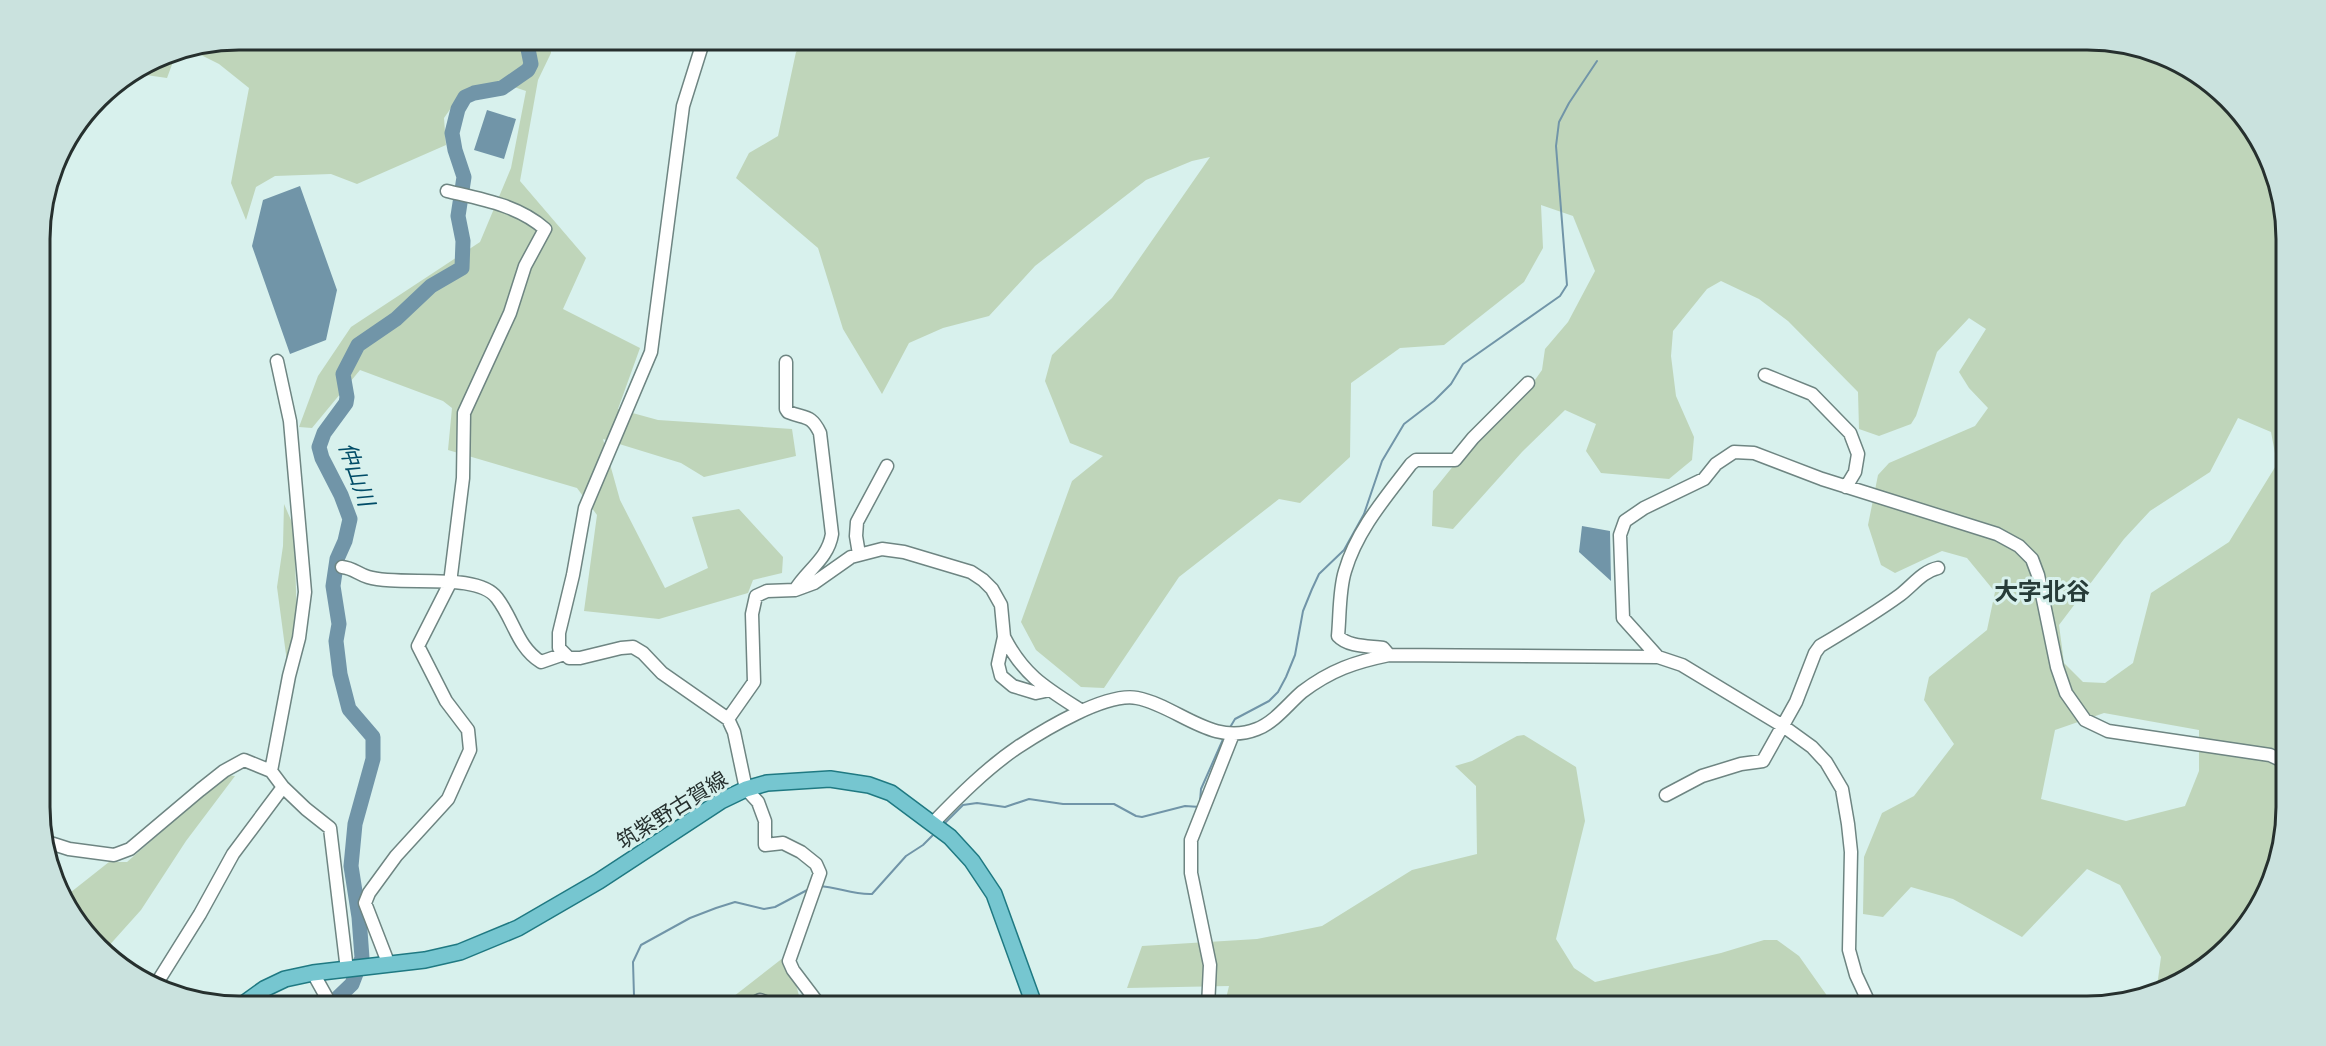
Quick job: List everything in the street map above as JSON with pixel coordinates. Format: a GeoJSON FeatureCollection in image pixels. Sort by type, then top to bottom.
{"type":"FeatureCollection","features":[{"type":"Feature","properties":{"kind":"main road","name":"筑紫野古賀線"},"geometry":{"type":"LineString","coordinates":[[253,996],[264,988],[285,979],[313,973],[385,966],[459,952],[518,928],[599,881],[721,801],[746,789],[767,783],[830,779],[869,785],[891,793],[950,837],[972,861],[994,894],[1031,996]]}},
{"type":"Feature","properties":{"kind":"street"},"geometry":{"type":"LineString","coordinates":[[701,50],[683,106],[651,352],[585,508],[559,633],[559,648],[569,658],[580,658],[633,647],[643,653],[662,673],[728,719],[734,732],[746,789],[758,801],[765,821],[765,845],[783,843],[801,852],[816,864],[819,873],[789,961],[813,996]]}},
{"type":"Feature","properties":{"kind":"street"},"geometry":{"type":"LineString","coordinates":[[385,966],[365,903],[369,893],[396,856],[448,800],[470,750],[468,730],[446,701],[418,646],[450,583],[463,478],[464,414],[510,313],[525,266],[545,229],[537,222],[489,199],[447,191]]}},
{"type":"Feature","properties":{"kind":"street"},"geometry":{"type":"LineString","coordinates":[[271,771],[289,676],[299,638],[304,592],[290,421],[277,361]]}},
{"type":"Feature","properties":{"kind":"street"},"geometry":{"type":"LineString","coordinates":[[786,362],[786,409],[788,412],[814,421],[820,433],[832,534],[830,547],[821,561],[803,576],[795,590]]}},
{"type":"Feature","properties":{"kind":"street"},"geometry":{"type":"LineString","coordinates":[[1765,375],[1812,394],[1850,433],[1858,454],[1855,472],[1846,487]]}},
{"type":"Feature","properties":{"kind":"street"},"geometry":{"type":"LineString","coordinates":[[1389,655],[1383,648],[1357,645],[1342,640],[1338,636],[1345,571],[1361,535],[1371,516],[1411,464],[1416,460],[1455,460],[1473,438],[1528,383]]}},
{"type":"Feature","properties":{"kind":"street"},"geometry":{"type":"LineString","coordinates":[[1658,657],[1623,618],[1620,535],[1625,521],[1632,514],[1704,479],[1716,464],[1734,452],[1754,453],[1846,487],[1997,534],[2019,546],[2032,559],[2038,575],[2066,693],[2085,720],[2108,731],[2276,758]]}},
{"type":"Feature","properties":{"kind":"street"},"geometry":{"type":"LineString","coordinates":[[859,554],[856,536],[857,522],[887,466]]}},
{"type":"Feature","properties":{"kind":"street"},"geometry":{"type":"LineString","coordinates":[[728,719],[754,682],[752,614],[756,596],[767,591],[795,590],[813,582],[859,554],[892,549],[971,572],[983,580],[1001,605],[1004,637],[998,664],[1001,676],[1013,686],[1036,693],[1050,690]]}},
{"type":"Feature","properties":{"kind":"street"},"geometry":{"type":"LineString","coordinates":[[342,567],[353,568],[367,577],[383,579],[472,583],[496,596],[529,654],[541,662],[564,654]]}},
{"type":"Feature","properties":{"kind":"street"},"geometry":{"type":"LineString","coordinates":[[1666,795],[1702,776],[1741,764],[1763,761],[1796,702],[1815,653],[1820,646],[1900,595],[1926,573],[1938,568]]}},
{"type":"Feature","properties":{"kind":"street"},"geometry":{"type":"LineString","coordinates":[[1004,637],[1018,663],[1032,678],[1082,711]]}},
{"type":"Feature","properties":{"kind":"street"},"geometry":{"type":"LineString","coordinates":[[933,823],[961,794],[1017,748],[1082,711],[1116,698],[1137,698],[1162,706],[1207,730],[1233,734],[1257,729],[1303,692],[1335,671],[1355,662],[1389,655],[1658,657],[1682,665],[1783,726],[1812,747],[1826,762],[1842,789],[1848,824],[1851,852],[1849,950],[1856,975],[1866,996]]}},
{"type":"Feature","properties":{"kind":"street"},"geometry":{"type":"LineString","coordinates":[[1209,996],[1210,965],[1191,873],[1191,840],[1233,734]]}},
{"type":"Feature","properties":{"kind":"street"},"geometry":{"type":"LineString","coordinates":[[54,844],[69,849],[114,855],[130,849],[200,790],[237,763],[244,760],[271,771],[283,787],[330,828],[351,969]]}},
{"type":"Feature","properties":{"kind":"street"},"geometry":{"type":"LineString","coordinates":[[160,979],[200,914],[233,854],[283,787]]}},
{"type":"Feature","properties":{"kind":"street"},"geometry":{"type":"LineString","coordinates":[[313,973],[326,996]]}},
{"type":"Feature","properties":{"kind":"green space"},"geometry":{"type":"Polygon","coordinates":[[[227,50],[551,50],[538,80],[520,181],[586,258],[563,309],[640,348],[618,409],[658,420],[792,429],[796,456],[704,477],[681,463],[603,439],[620,500],[665,588],[708,568],[692,517],[739,509],[783,557],[782,573],[753,580],[748,593],[659,619],[584,611],[597,515],[577,488],[448,450],[452,408],[443,401],[360,370],[312,428],[299,427],[318,376],[351,327],[480,242],[511,168],[526,91],[505,84],[460,95],[444,118],[446,145],[357,184],[331,174],[275,176],[256,187],[246,220],[231,183],[249,88],[219,64],[199,54],[227,50]]]}},
{"type":"Feature","properties":{"kind":"green space"},"geometry":{"type":"Polygon","coordinates":[[[798,50],[2099,50],[2136,56],[2182,75],[2221,105],[2237,124],[2251,144],[2262,166],[2270,190],[2275,214],[2276,239],[2276,459],[2271,432],[2238,418],[2210,472],[2150,511],[2124,539],[2059,625],[2064,663],[2083,682],[2105,683],[2133,663],[2151,593],[2229,542],[2276,466],[2275,832],[2266,868],[2257,891],[2245,912],[2212,949],[2192,965],[2158,982],[2161,957],[2120,885],[2087,869],[2022,937],[1953,899],[1911,887],[1883,917],[1863,914],[1864,857],[1882,813],[1914,796],[1954,744],[1924,700],[1929,677],[1987,630],[1995,592],[1967,558],[1942,551],[1895,573],[1881,565],[1868,525],[1878,475],[1889,463],[1975,426],[1988,408],[1969,388],[1959,372],[1986,329],[1969,318],[1937,352],[1916,416],[1911,424],[1879,436],[1859,429],[1858,392],[1788,321],[1759,299],[1721,281],[1707,289],[1673,331],[1671,356],[1676,396],[1694,437],[1692,460],[1669,479],[1601,473],[1586,451],[1596,424],[1565,410],[1522,452],[1453,529],[1432,526],[1433,491],[1463,454],[1525,394],[1542,370],[1545,349],[1568,322],[1595,271],[1573,216],[1541,205],[1543,248],[1524,282],[1444,345],[1400,348],[1351,383],[1350,457],[1300,503],[1279,499],[1179,577],[1104,688],[1081,687],[1036,650],[1021,622],[1072,481],[1103,456],[1070,443],[1045,381],[1052,355],[1112,298],[1210,157],[1192,161],[1146,180],[1035,266],[989,316],[943,328],[909,343],[882,394],[843,329],[818,248],[736,178],[749,153],[778,136],[798,50]],[[2104,713],[2055,730],[2041,799],[2126,821],[2185,806],[2199,771],[2199,730],[2104,713]]]}},
{"type":"Feature","properties":{"kind":"green space"},"geometry":{"type":"Polygon","coordinates":[[[173,62],[167,78],[145,75],[173,62]]]}},
{"type":"Feature","properties":{"kind":"green space"},"geometry":{"type":"Polygon","coordinates":[[[284,504],[294,527],[297,622],[287,662],[277,587],[283,546],[284,504]]]}},
{"type":"Feature","properties":{"kind":"green space"},"geometry":{"type":"Polygon","coordinates":[[[1524,735],[1576,767],[1585,821],[1556,939],[1574,968],[1595,982],[1721,953],[1764,940],[1777,940],[1799,956],[1827,996],[1227,996],[1229,986],[1127,988],[1142,946],[1257,939],[1322,926],[1412,870],[1477,854],[1476,786],[1455,766],[1472,761],[1517,736],[1524,735]]]}},
{"type":"Feature","properties":{"kind":"green space"},"geometry":{"type":"Polygon","coordinates":[[[226,775],[235,776],[186,841],[141,910],[110,945],[89,922],[70,893],[109,862],[127,862],[226,775]]]}},
{"type":"Feature","properties":{"kind":"green space"},"geometry":{"type":"Polygon","coordinates":[[[788,954],[799,996],[734,996],[788,954]]]}},
{"type":"Feature","properties":{"kind":"water"},"geometry":{"type":"Polygon","coordinates":[[[487,110],[516,119],[504,159],[474,150],[487,110]]]}},
{"type":"Feature","properties":{"kind":"water"},"geometry":{"type":"Polygon","coordinates":[[[300,186],[337,290],[326,340],[290,354],[252,246],[263,200],[300,186]]]}},
{"type":"Feature","properties":{"kind":"water"},"geometry":{"type":"Polygon","coordinates":[[[1582,526],[1610,531],[1611,581],[1579,552],[1582,526]]]}},
{"type":"Feature","properties":{"kind":"waterway","name":"仲山川"},"geometry":{"type":"LineString","coordinates":[[339,996],[352,984],[362,958],[359,917],[351,866],[355,824],[373,759],[373,737],[349,709],[340,674],[336,641],[339,624],[333,586],[337,559],[345,541],[350,519],[319,447],[324,433],[346,403],[343,374],[358,345],[396,319],[431,286],[462,268],[463,241],[458,216],[464,177],[452,133],[458,109],[465,97],[502,88],[528,70],[531,64],[528,50]]}},
{"type":"Feature","properties":{"kind":"waterway"},"geometry":{"type":"LineString","coordinates":[[1229,729],[1235,719],[1269,701],[1278,692],[1295,655],[1303,611],[1319,574],[1344,550],[1364,514],[1382,461],[1404,424],[1434,401],[1451,384],[1463,364],[1560,296],[1567,285],[1556,146],[1559,122],[1597,61]]}},
{"type":"Feature","properties":{"kind":"waterway"},"geometry":{"type":"LineString","coordinates":[[1200,801],[1201,789],[1224,737]]}},
{"type":"Feature","properties":{"kind":"waterway"},"geometry":{"type":"LineString","coordinates":[[944,824],[963,805],[977,803],[1005,807],[1029,799],[1063,804],[1114,804],[1142,817],[1185,806],[1200,807]]}},
{"type":"Feature","properties":{"kind":"waterway"},"geometry":{"type":"LineString","coordinates":[[819,886],[872,894],[906,856],[923,845],[936,832]]}},
{"type":"Feature","properties":{"kind":"waterway"},"geometry":{"type":"LineString","coordinates":[[634,996],[633,962],[641,945],[690,918],[716,908],[735,902],[764,909],[775,907],[811,888]]}},
{"type":"Feature","properties":{"kind":"district","name":"大字北谷"},"geometry":{"type":"Point","coordinates":[2042,591]}}]}
